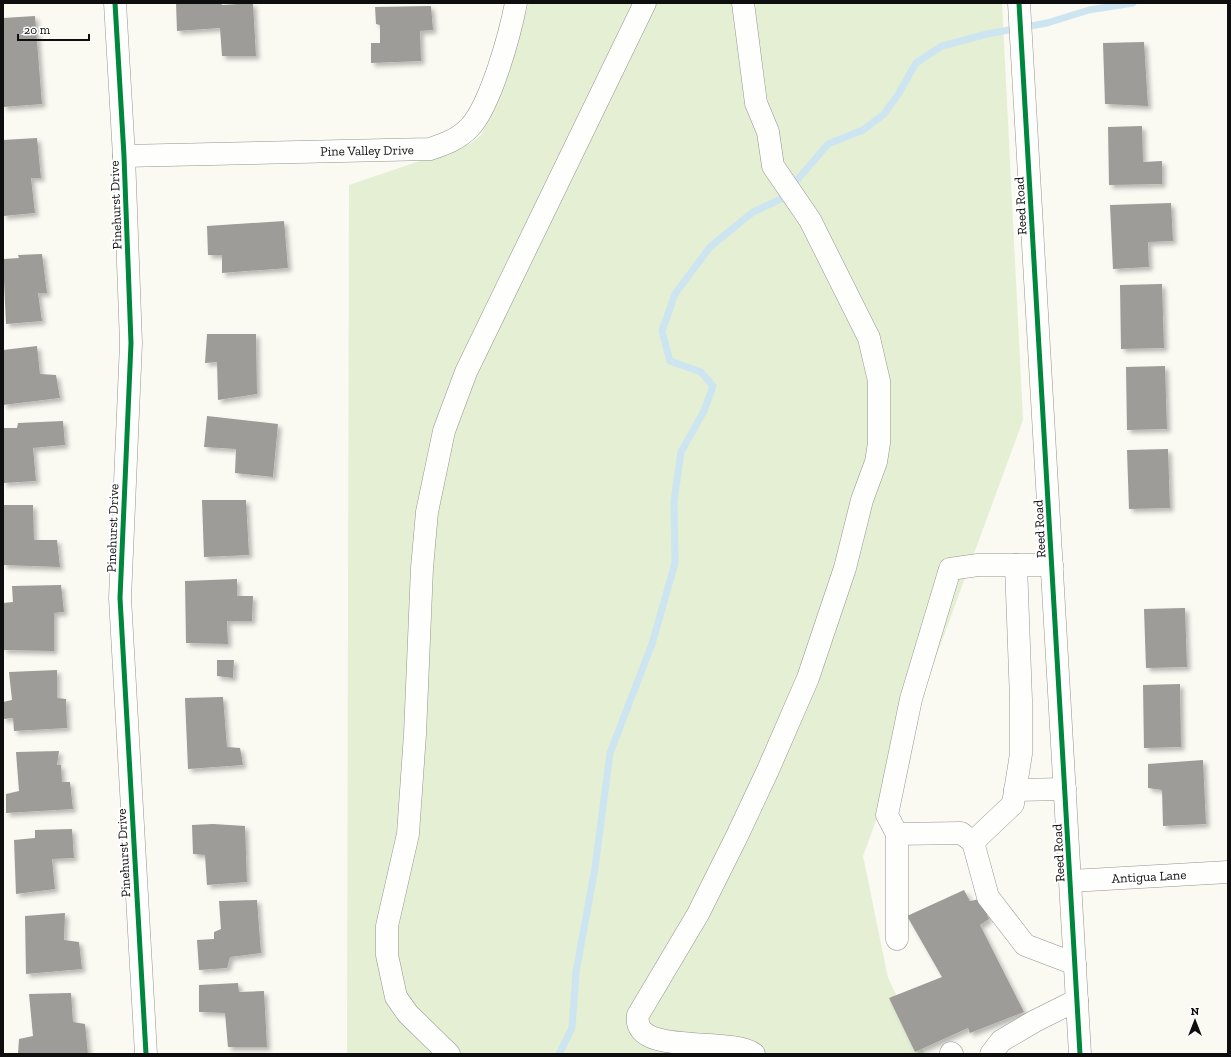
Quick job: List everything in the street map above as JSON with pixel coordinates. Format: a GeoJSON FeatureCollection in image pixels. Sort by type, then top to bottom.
{"type":"FeatureCollection","features":[{"type":"Feature","properties":{"kind":"street","name":"Pinehurst Drive"},"geometry":{"type":"LineString","coordinates":[[115,3],[124,156],[131,343],[120,598],[146,1054]]}},
{"type":"Feature","properties":{"kind":"street","name":"Pine Valley Drive"},"geometry":{"type":"LineString","coordinates":[[124,156],[430,149],[443,145],[457,138],[470,126],[482,108],[502,58],[516,3]]}},
{"type":"Feature","properties":{"kind":"street"},"geometry":{"type":"LineString","coordinates":[[449,1054],[408,1014],[396,997],[387,956],[387,926],[408,834],[415,734],[422,568],[427,512],[444,431],[466,372],[645,3]]}},
{"type":"Feature","properties":{"kind":"street"},"geometry":{"type":"LineString","coordinates":[[743,3],[756,103],[768,132],[773,166],[810,220],[869,338],[879,381],[879,443],[876,462],[862,500],[845,568],[808,678],[737,836],[698,914],[638,1015],[637,1023],[639,1032],[652,1040],[665,1044],[735,1047],[754,1054]]}},
{"type":"Feature","properties":{"kind":"street","name":"Reed Road"},"geometry":{"type":"LineString","coordinates":[[1020,8],[1080,1054]]}},
{"type":"Feature","properties":{"kind":"street"},"geometry":{"type":"LineString","coordinates":[[897,938],[897,834],[887,815],[911,699],[950,569],[978,565],[1052,565]]}},
{"type":"Feature","properties":{"kind":"street"},"geometry":{"type":"LineString","coordinates":[[973,842],[1013,804],[1020,754],[1021,708],[1016,565]]}},
{"type":"Feature","properties":{"kind":"street"},"geometry":{"type":"LineString","coordinates":[[1015,790],[1065,789]]}},
{"type":"Feature","properties":{"kind":"street"},"geometry":{"type":"LineString","coordinates":[[897,834],[962,833],[973,842],[988,897],[1025,945],[1075,964]]}},
{"type":"Feature","properties":{"kind":"street","name":"Antigua Lane"},"geometry":{"type":"LineString","coordinates":[[1071,881],[1228,872]]}},
{"type":"Feature","properties":{"kind":"street"},"geometry":{"type":"LineString","coordinates":[[991,1054],[1000,1041],[1035,1021],[1078,1000]]}},
{"type":"Feature","properties":{"kind":"green space"},"geometry":{"type":"Polygon","coordinates":[[[529,3],[1002,3],[1023,420],[863,856],[888,978],[925,1054],[347,1054],[349,185],[470,144],[482,134],[490,116],[529,3]]]}},
{"type":"Feature","properties":{"kind":"building"},"geometry":{"type":"Polygon","coordinates":[[[176,3],[221,3],[222,5],[253,3],[256,56],[222,56],[220,28],[177,31],[176,3]]]}},
{"type":"Feature","properties":{"kind":"building"},"geometry":{"type":"Polygon","coordinates":[[[431,6],[433,30],[420,31],[421,61],[371,63],[371,43],[380,43],[380,25],[376,24],[375,7],[431,6]]]}},
{"type":"Feature","properties":{"kind":"building"},"geometry":{"type":"Polygon","coordinates":[[[35,16],[42,104],[3,107],[3,18],[35,16]]]}},
{"type":"Feature","properties":{"kind":"building"},"geometry":{"type":"Polygon","coordinates":[[[1144,42],[1148,106],[1105,104],[1103,43],[1144,42]]]}},
{"type":"Feature","properties":{"kind":"building"},"geometry":{"type":"Polygon","coordinates":[[[1142,126],[1143,162],[1162,161],[1162,184],[1109,185],[1108,127],[1142,126]]]}},
{"type":"Feature","properties":{"kind":"building"},"geometry":{"type":"Polygon","coordinates":[[[37,138],[41,178],[31,178],[35,213],[3,216],[3,140],[37,138]]]}},
{"type":"Feature","properties":{"kind":"building"},"geometry":{"type":"Polygon","coordinates":[[[1171,203],[1173,241],[1148,242],[1149,267],[1113,269],[1110,205],[1171,203]]]}},
{"type":"Feature","properties":{"kind":"building"},"geometry":{"type":"Polygon","coordinates":[[[284,221],[288,268],[222,273],[222,255],[208,255],[207,226],[284,221]]]}},
{"type":"Feature","properties":{"kind":"building"},"geometry":{"type":"Polygon","coordinates":[[[42,254],[47,293],[38,293],[42,321],[6,324],[3,259],[19,258],[18,255],[42,254]]]}},
{"type":"Feature","properties":{"kind":"building"},"geometry":{"type":"Polygon","coordinates":[[[1162,284],[1164,348],[1121,349],[1120,285],[1162,284]]]}},
{"type":"Feature","properties":{"kind":"building"},"geometry":{"type":"Polygon","coordinates":[[[207,334],[256,334],[257,394],[218,400],[217,362],[205,363],[207,334]]]}},
{"type":"Feature","properties":{"kind":"building"},"geometry":{"type":"Polygon","coordinates":[[[37,346],[40,374],[56,375],[60,398],[3,405],[3,350],[37,346]]]}},
{"type":"Feature","properties":{"kind":"building"},"geometry":{"type":"Polygon","coordinates":[[[1165,366],[1167,429],[1127,430],[1126,367],[1165,366]]]}},
{"type":"Feature","properties":{"kind":"building"},"geometry":{"type":"Polygon","coordinates":[[[207,416],[278,424],[273,477],[235,473],[236,449],[204,447],[207,416]]]}},
{"type":"Feature","properties":{"kind":"building"},"geometry":{"type":"Polygon","coordinates":[[[63,421],[65,445],[33,448],[36,481],[3,483],[3,428],[17,428],[18,423],[63,421]]]}},
{"type":"Feature","properties":{"kind":"building"},"geometry":{"type":"Polygon","coordinates":[[[1168,449],[1170,508],[1129,509],[1127,450],[1168,449]]]}},
{"type":"Feature","properties":{"kind":"building"},"geometry":{"type":"Polygon","coordinates":[[[202,500],[246,500],[249,555],[204,557],[202,500]]]}},
{"type":"Feature","properties":{"kind":"building"},"geometry":{"type":"Polygon","coordinates":[[[3,505],[33,505],[34,540],[57,540],[60,567],[3,565],[3,505]]]}},
{"type":"Feature","properties":{"kind":"building"},"geometry":{"type":"Polygon","coordinates":[[[237,579],[237,596],[253,596],[252,621],[227,621],[228,644],[186,643],[185,581],[237,579]]]}},
{"type":"Feature","properties":{"kind":"building"},"geometry":{"type":"Polygon","coordinates":[[[61,585],[64,612],[54,613],[54,651],[3,650],[3,603],[13,602],[12,586],[61,585]]]}},
{"type":"Feature","properties":{"kind":"building"},"geometry":{"type":"Polygon","coordinates":[[[1185,608],[1187,667],[1146,668],[1144,609],[1185,608]]]}},
{"type":"Feature","properties":{"kind":"building"},"geometry":{"type":"Polygon","coordinates":[[[217,660],[234,660],[233,678],[217,676],[217,660]]]}},
{"type":"Feature","properties":{"kind":"building"},"geometry":{"type":"Polygon","coordinates":[[[57,670],[57,698],[66,699],[67,728],[14,731],[13,718],[3,719],[3,702],[12,700],[9,672],[57,670]]]}},
{"type":"Feature","properties":{"kind":"building"},"geometry":{"type":"Polygon","coordinates":[[[1180,684],[1181,747],[1144,748],[1143,685],[1180,684]]]}},
{"type":"Feature","properties":{"kind":"building"},"geometry":{"type":"Polygon","coordinates":[[[223,697],[227,747],[240,748],[243,765],[188,769],[185,698],[223,697]]]}},
{"type":"Feature","properties":{"kind":"building"},"geometry":{"type":"Polygon","coordinates":[[[59,751],[57,765],[61,765],[62,782],[70,782],[73,809],[6,813],[6,794],[19,791],[16,752],[59,751]]]}},
{"type":"Feature","properties":{"kind":"building"},"geometry":{"type":"Polygon","coordinates":[[[1203,760],[1206,824],[1163,826],[1162,790],[1148,788],[1148,764],[1203,760]]]}},
{"type":"Feature","properties":{"kind":"building"},"geometry":{"type":"Polygon","coordinates":[[[213,824],[245,826],[247,882],[207,885],[205,855],[193,854],[192,825],[213,824]]]}},
{"type":"Feature","properties":{"kind":"building"},"geometry":{"type":"Polygon","coordinates":[[[72,829],[74,858],[52,859],[55,889],[16,894],[14,840],[35,838],[35,830],[72,829]]]}},
{"type":"Feature","properties":{"kind":"building"},"geometry":{"type":"Polygon","coordinates":[[[964,890],[970,901],[980,899],[989,919],[980,925],[1024,1012],[970,1033],[968,1028],[915,1052],[889,998],[942,977],[907,916],[964,890]]]}},
{"type":"Feature","properties":{"kind":"building"},"geometry":{"type":"Polygon","coordinates":[[[257,900],[261,953],[230,957],[227,968],[199,970],[197,940],[214,939],[214,932],[221,929],[219,901],[257,900]]]}},
{"type":"Feature","properties":{"kind":"building"},"geometry":{"type":"Polygon","coordinates":[[[65,913],[64,940],[79,942],[82,969],[26,974],[25,916],[65,913]]]}},
{"type":"Feature","properties":{"kind":"building"},"geometry":{"type":"Polygon","coordinates":[[[238,983],[239,992],[264,991],[267,1047],[228,1047],[225,1013],[199,1012],[199,985],[238,983]]]}},
{"type":"Feature","properties":{"kind":"building"},"geometry":{"type":"Polygon","coordinates":[[[71,993],[73,1022],[85,1024],[88,1054],[18,1054],[19,1039],[33,1036],[29,994],[71,993]]]}},
{"type":"Feature","properties":{"kind":"waterway"},"geometry":{"type":"LineString","coordinates":[[559,1054],[572,1028],[576,972],[595,868],[610,753],[652,644],[675,563],[674,501],[681,452],[704,411],[713,386],[701,372],[670,361],[662,331],[675,294],[710,247],[753,212],[781,199],[828,144],[863,130],[884,114],[899,93],[916,63],[942,46],[987,34],[1047,23],[1089,10],[1133,3]]}},
{"type":"Feature","properties":{"kind":"cycle path"},"geometry":{"type":"LineString","coordinates":[[115,3],[124,156],[131,343],[120,598],[146,1054]]}},
{"type":"Feature","properties":{"kind":"cycle path"},"geometry":{"type":"LineString","coordinates":[[1019,3],[1080,1054]]}}]}
